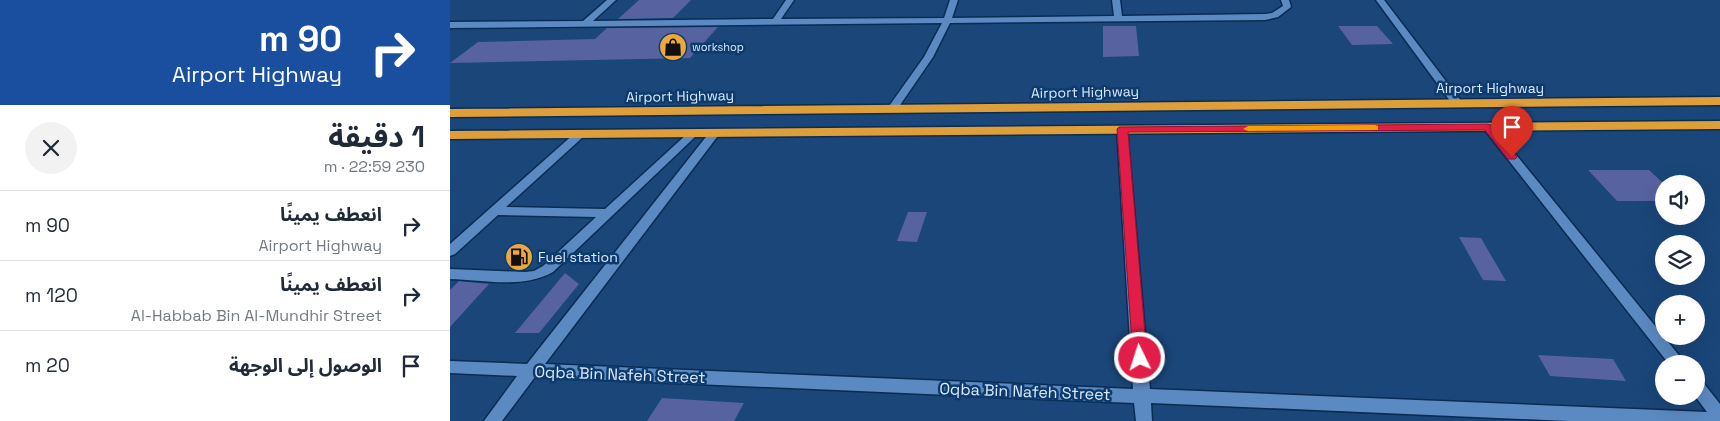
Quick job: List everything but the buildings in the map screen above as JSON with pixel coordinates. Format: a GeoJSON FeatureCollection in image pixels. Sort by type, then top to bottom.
{"type":"FeatureCollection","features":[{"type":"Feature","properties":{"kind":"highway","name":"Airport Highway"},"geometry":{"type":"LineString","coordinates":[[450,113],[1720,101]]}},
{"type":"Feature","properties":{"kind":"highway"},"geometry":{"type":"LineString","coordinates":[[450,136],[690,136],[1122,129],[1720,126]]}},
{"type":"Feature","properties":{"kind":"street"},"geometry":{"type":"LineString","coordinates":[[585,24],[612,0]]}},
{"type":"Feature","properties":{"kind":"street"},"geometry":{"type":"LineString","coordinates":[[775,22],[790,0]]}},
{"type":"Feature","properties":{"kind":"street"},"geometry":{"type":"LineString","coordinates":[[892,109],[916,78],[949,20],[954,0]]}},
{"type":"Feature","properties":{"kind":"street"},"geometry":{"type":"LineString","coordinates":[[1116,0],[1118,17]]}},
{"type":"Feature","properties":{"kind":"street"},"geometry":{"type":"LineString","coordinates":[[450,25],[1265,17],[1283,11],[1287,7],[1285,0]]}},
{"type":"Feature","properties":{"kind":"street"},"geometry":{"type":"LineString","coordinates":[[1380,0],[1456,103]]}},
{"type":"Feature","properties":{"kind":"street"},"geometry":{"type":"LineString","coordinates":[[1488,127],[1671,355]]}},
{"type":"Feature","properties":{"kind":"street"},"geometry":{"type":"LineString","coordinates":[[1122,129],[1144,421]]}},
{"type":"Feature","properties":{"kind":"street"},"geometry":{"type":"LineString","coordinates":[[450,251],[579,135]]}},
{"type":"Feature","properties":{"kind":"street"},"geometry":{"type":"LineString","coordinates":[[492,421],[713,135]]}},
{"type":"Feature","properties":{"kind":"street"},"geometry":{"type":"LineString","coordinates":[[450,274],[525,277],[536,275],[548,269],[690,136]]}},
{"type":"Feature","properties":{"kind":"street"},"geometry":{"type":"LineString","coordinates":[[494,211],[608,213]]}},
{"type":"Feature","properties":{"kind":"street","name":"Oqba Bin Nafeh Street"},"geometry":{"type":"LineString","coordinates":[[450,366],[1720,420]]}},
{"type":"Feature","properties":{"kind":"street"},"geometry":{"type":"LineString","coordinates":[[1705,397],[1720,416]]}},
{"type":"Feature","properties":{"kind":"slow traffic"},"geometry":{"type":"LineString","coordinates":[[1248,129],[1375,128]]}},
{"type":"Feature","properties":{"kind":"place","name":"workshop"},"geometry":{"type":"Point","coordinates":[673,47]}},
{"type":"Feature","properties":{"kind":"place","name":"Fuel station"},"geometry":{"type":"Point","coordinates":[519,257]}},
{"type":"Feature","properties":{"kind":"route"},"geometry":{"type":"LineString","coordinates":[[1140,358],[1122,129],[1488,127],[1512,157]]}}]}
